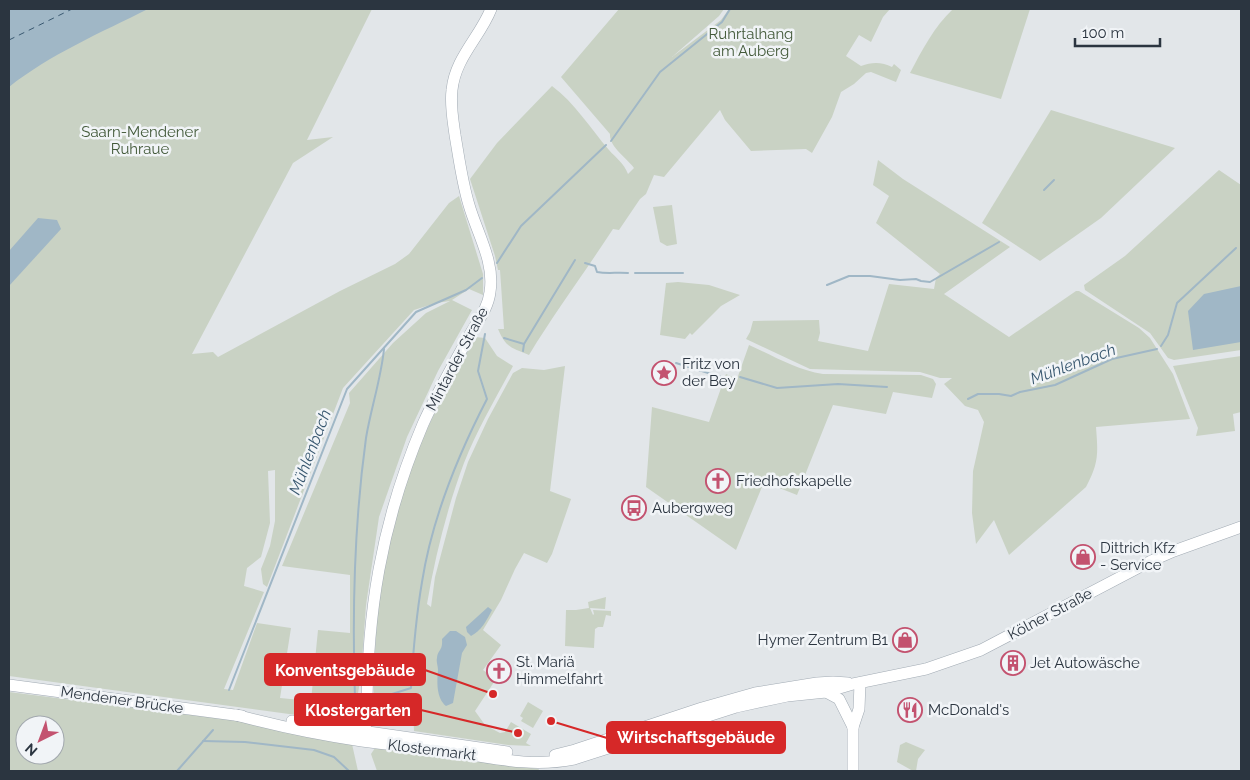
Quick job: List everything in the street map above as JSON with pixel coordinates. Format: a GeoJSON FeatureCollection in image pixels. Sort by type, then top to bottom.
{"type":"FeatureCollection","features":[{"type":"Feature","properties":{"kind":"main road","name":"Mintarder Straße"},"geometry":{"type":"LineString","coordinates":[[362,736],[360,717],[367,686],[372,603],[390,516],[424,422],[484,310],[490,294],[490,270],[463,186],[452,108],[452,89],[458,66],[492,9]]}},
{"type":"Feature","properties":{"kind":"main road","name":"Kölner Straße"},"geometry":{"type":"LineString","coordinates":[[619,740],[736,707],[788,696],[826,692],[856,683],[926,669],[981,650],[1131,570],[1174,550],[1241,526]]}},
{"type":"Feature","properties":{"kind":"main road","name":"Kölner Straße"},"geometry":{"type":"LineString","coordinates":[[619,740],[702,708],[756,693],[817,683],[856,683]]}},
{"type":"Feature","properties":{"kind":"main road"},"geometry":{"type":"LineString","coordinates":[[853,771],[849,692],[856,683]]}},
{"type":"Feature","properties":{"kind":"main road","name":"Mendener Brücke"},"geometry":{"type":"LineString","coordinates":[[9,685],[236,715],[266,717],[362,736]]}},
{"type":"Feature","properties":{"kind":"main road"},"geometry":{"type":"LineString","coordinates":[[826,692],[839,699],[851,722]]}},
{"type":"Feature","properties":{"kind":"main road","name":"Klostermarkt"},"geometry":{"type":"LineString","coordinates":[[362,736],[444,751],[527,763],[574,759],[619,740]]}},
{"type":"Feature","properties":{"kind":"green space","name":"Saarn-Mendener Ruhraue"},"geometry":{"type":"Polygon","coordinates":[[[9,9],[372,9],[307,140],[333,137],[293,163],[192,354],[213,352],[218,357],[340,291],[395,264],[409,254],[449,203],[459,196],[483,274],[483,295],[469,289],[452,300],[472,310],[438,371],[407,437],[379,517],[366,605],[361,675],[354,718],[348,722],[9,676],[9,9]],[[450,301],[414,310],[343,388],[267,587],[263,584],[261,569],[270,546],[275,521],[275,470],[268,471],[270,523],[261,557],[247,568],[244,586],[264,592],[224,689],[233,690],[257,623],[291,628],[280,698],[311,701],[318,630],[350,633],[350,575],[282,566],[350,403],[349,393],[393,343],[426,313],[450,301]]]}},
{"type":"Feature","properties":{"kind":"green space","name":"Ruhrtalhang am Auberg"},"geometry":{"type":"Polygon","coordinates":[[[619,9],[724,9],[719,16],[672,57],[721,20],[729,9],[890,9],[883,17],[871,42],[859,35],[846,56],[861,66],[877,63],[892,67],[894,64],[901,70],[896,82],[871,72],[866,73],[841,92],[832,117],[812,153],[806,149],[751,151],[725,120],[720,110],[664,177],[654,175],[646,194],[640,199],[619,230],[613,229],[529,355],[507,344],[498,329],[504,329],[500,270],[498,270],[470,179],[497,143],[552,86],[575,108],[622,164],[628,174],[634,168],[615,148],[610,139],[610,134],[561,77],[619,9]]]}},
{"type":"Feature","properties":{"kind":"green space"},"geometry":{"type":"Polygon","coordinates":[[[953,9],[1030,9],[1001,99],[910,73],[934,31],[953,9]]]}},
{"type":"Feature","properties":{"kind":"green space"},"geometry":{"type":"Polygon","coordinates":[[[1051,110],[1175,148],[1101,218],[1040,261],[982,223],[1051,110]]]}},
{"type":"Feature","properties":{"kind":"green space"},"geometry":{"type":"Polygon","coordinates":[[[878,160],[903,179],[1010,247],[944,294],[1009,337],[1076,291],[1079,291],[1139,328],[1150,338],[1173,374],[1190,419],[1096,427],[1097,458],[1086,487],[1009,555],[994,520],[976,544],[972,513],[973,471],[984,422],[978,410],[965,406],[944,384],[952,378],[940,378],[920,372],[810,369],[746,339],[753,321],[819,320],[820,333],[818,341],[868,351],[889,284],[934,289],[936,278],[940,274],[876,223],[889,196],[873,185],[878,160]]]}},
{"type":"Feature","properties":{"kind":"green space"},"geometry":{"type":"Polygon","coordinates":[[[1219,170],[1241,185],[1241,350],[1174,360],[1168,358],[1150,333],[1085,290],[1084,285],[1125,256],[1219,170]]]}},
{"type":"Feature","properties":{"kind":"green space"},"geometry":{"type":"Polygon","coordinates":[[[672,205],[677,244],[667,246],[660,242],[653,207],[672,205]]]}},
{"type":"Feature","properties":{"kind":"green space"},"geometry":{"type":"Polygon","coordinates":[[[678,282],[709,285],[740,295],[721,306],[692,335],[690,333],[685,339],[660,335],[666,283],[678,282]]]}},
{"type":"Feature","properties":{"kind":"green space"},"geometry":{"type":"Polygon","coordinates":[[[475,337],[485,338],[497,356],[513,366],[475,438],[458,480],[434,568],[427,604],[431,607],[435,577],[456,498],[468,462],[488,419],[513,373],[522,368],[544,370],[565,366],[550,491],[571,499],[552,554],[547,563],[524,553],[501,600],[483,630],[501,645],[483,670],[496,679],[475,711],[485,725],[500,733],[505,732],[511,722],[531,734],[526,743],[531,746],[508,745],[414,731],[413,711],[398,712],[377,720],[375,712],[374,678],[380,597],[396,516],[423,438],[475,337]]]}},
{"type":"Feature","properties":{"kind":"green space"},"geometry":{"type":"Polygon","coordinates":[[[749,345],[794,366],[813,372],[823,374],[921,375],[933,379],[936,384],[932,398],[893,392],[886,414],[833,405],[797,495],[764,482],[736,550],[646,487],[652,407],[709,422],[726,374],[737,379],[749,345]]]}},
{"type":"Feature","properties":{"kind":"green space"},"geometry":{"type":"Polygon","coordinates":[[[1241,356],[1241,412],[1233,414],[1235,431],[1196,436],[1198,428],[1173,366],[1241,356]]]}},
{"type":"Feature","properties":{"kind":"green space"},"geometry":{"type":"Polygon","coordinates":[[[606,597],[605,609],[590,608],[593,615],[593,610],[611,611],[611,616],[606,615],[603,627],[595,629],[594,648],[565,646],[566,610],[589,608],[588,602],[606,597]]]}},
{"type":"Feature","properties":{"kind":"green space"},"geometry":{"type":"Polygon","coordinates":[[[9,692],[247,722],[352,744],[358,771],[9,771],[9,692]]]}},
{"type":"Feature","properties":{"kind":"green space"},"geometry":{"type":"Polygon","coordinates":[[[528,702],[543,711],[533,728],[521,721],[523,718],[520,716],[528,702]]]}},
{"type":"Feature","properties":{"kind":"green space"},"geometry":{"type":"Polygon","coordinates":[[[906,742],[925,750],[918,759],[916,771],[897,762],[900,745],[906,742]]]}},
{"type":"Feature","properties":{"kind":"green space"},"geometry":{"type":"Polygon","coordinates":[[[375,748],[539,769],[538,771],[377,771],[371,754],[375,748]]]}},
{"type":"Feature","properties":{"kind":"water"},"geometry":{"type":"Polygon","coordinates":[[[9,9],[148,9],[58,54],[9,87],[9,9]]]}},
{"type":"Feature","properties":{"kind":"water"},"geometry":{"type":"Polygon","coordinates":[[[38,218],[57,220],[61,229],[9,286],[9,251],[38,218]]]}},
{"type":"Feature","properties":{"kind":"water"},"geometry":{"type":"Polygon","coordinates":[[[1241,286],[1241,342],[1193,350],[1188,311],[1204,294],[1241,286]]]}},
{"type":"Feature","properties":{"kind":"water"},"geometry":{"type":"Polygon","coordinates":[[[488,607],[492,610],[488,618],[481,628],[471,636],[467,632],[466,627],[488,607]]]}},
{"type":"Feature","properties":{"kind":"water"},"geometry":{"type":"Polygon","coordinates":[[[450,631],[456,631],[465,637],[467,645],[462,653],[453,703],[446,706],[440,699],[437,684],[437,659],[442,646],[442,639],[450,631]]]}},
{"type":"Feature","properties":{"kind":"waterway","name":"Mühlenbach"},"geometry":{"type":"LineString","coordinates":[[611,141],[660,72],[722,22],[730,9]]}},
{"type":"Feature","properties":{"kind":"waterway","name":"Mühlenbach"},"geometry":{"type":"LineString","coordinates":[[497,263],[521,226],[606,145]]}},
{"type":"Feature","properties":{"kind":"waterway"},"geometry":{"type":"LineString","coordinates":[[1044,190],[1054,180]]}},
{"type":"Feature","properties":{"kind":"waterway"},"geometry":{"type":"LineString","coordinates":[[827,285],[849,276],[870,276],[900,280],[916,279],[930,282],[999,242]]}},
{"type":"Feature","properties":{"kind":"waterway","name":"Mühlenbach"},"geometry":{"type":"LineString","coordinates":[[1161,346],[1168,335],[1177,303],[1236,248]]}},
{"type":"Feature","properties":{"kind":"waterway"},"geometry":{"type":"LineString","coordinates":[[504,338],[524,344],[575,260]]}},
{"type":"Feature","properties":{"kind":"waterway"},"geometry":{"type":"LineString","coordinates":[[585,263],[595,266],[597,272],[628,273]]}},
{"type":"Feature","properties":{"kind":"waterway"},"geometry":{"type":"LineString","coordinates":[[635,273],[683,273]]}},
{"type":"Feature","properties":{"kind":"waterway","name":"Mühlenbach"},"geometry":{"type":"LineString","coordinates":[[229,690],[347,389],[416,312],[466,290],[482,278]]}},
{"type":"Feature","properties":{"kind":"waterway"},"geometry":{"type":"LineString","coordinates":[[375,697],[411,688],[418,608],[426,558],[432,535],[447,488],[487,399],[478,371],[485,334]]}},
{"type":"Feature","properties":{"kind":"waterway","name":"Mühlenbach"},"geometry":{"type":"LineString","coordinates":[[523,351],[524,344]]}},
{"type":"Feature","properties":{"kind":"waterway"},"geometry":{"type":"LineString","coordinates":[[355,699],[354,601],[356,536],[366,438],[384,349]]}},
{"type":"Feature","properties":{"kind":"waterway","name":"Mühlenbach"},"geometry":{"type":"LineString","coordinates":[[968,399],[978,394],[1011,396],[1020,392],[1055,385],[1112,359],[1157,349]]}},
{"type":"Feature","properties":{"kind":"waterway","name":"Mühlenbach"},"geometry":{"type":"LineString","coordinates":[[676,363],[724,377]]}},
{"type":"Feature","properties":{"kind":"waterway","name":"Mühlenbach"},"geometry":{"type":"LineString","coordinates":[[740,377],[777,388],[838,384],[887,387]]}},
{"type":"Feature","properties":{"kind":"waterway","name":"Mühlenbach"},"geometry":{"type":"LineString","coordinates":[[177,771],[213,730]]}},
{"type":"Feature","properties":{"kind":"waterway"},"geometry":{"type":"LineString","coordinates":[[203,741],[245,742],[314,750],[334,757],[349,771]]}},
{"type":"Feature","properties":{"kind":"ferry route"},"geometry":{"type":"LineString","coordinates":[[9,40],[72,9]]}},
{"type":"Feature","properties":{"kind":"place","name":"Fritz von der Bey"},"geometry":{"type":"Point","coordinates":[664,373]}},
{"type":"Feature","properties":{"kind":"place","name":"Friedhofskapelle"},"geometry":{"type":"Point","coordinates":[718,481]}},
{"type":"Feature","properties":{"kind":"place","name":"Aubergweg"},"geometry":{"type":"Point","coordinates":[634,508]}},
{"type":"Feature","properties":{"kind":"place","name":"Dittrich Kfz - Service"},"geometry":{"type":"Point","coordinates":[1083,557]}},
{"type":"Feature","properties":{"kind":"place","name":"Hymer Zentrum B1"},"geometry":{"type":"Point","coordinates":[905,640]}},
{"type":"Feature","properties":{"kind":"place","name":"Jet Autowäsche"},"geometry":{"type":"Point","coordinates":[1013,663]}},
{"type":"Feature","properties":{"kind":"place","name":"St. Mariä Himmelfahrt"},"geometry":{"type":"Point","coordinates":[499,671]}},
{"type":"Feature","properties":{"kind":"place","name":"Konventsgebäude"},"geometry":{"type":"Point","coordinates":[493,694]}},
{"type":"Feature","properties":{"kind":"place","name":"McDonald's"},"geometry":{"type":"Point","coordinates":[910,710]}},
{"type":"Feature","properties":{"kind":"place","name":"Wirtschaftsgebäude"},"geometry":{"type":"Point","coordinates":[551,721]}},
{"type":"Feature","properties":{"kind":"place","name":"Klostergarten"},"geometry":{"type":"Point","coordinates":[518,733]}}]}
